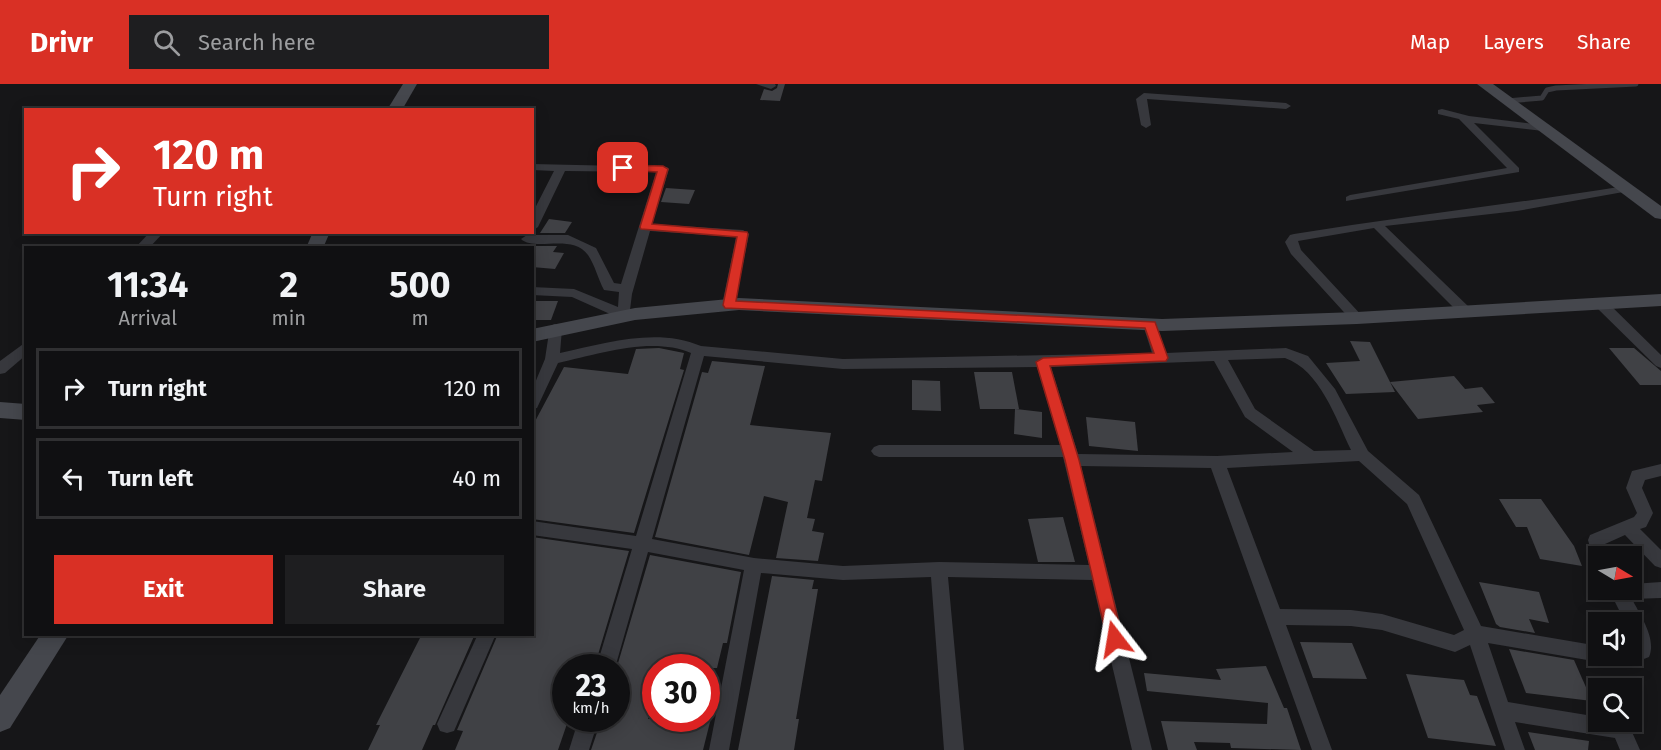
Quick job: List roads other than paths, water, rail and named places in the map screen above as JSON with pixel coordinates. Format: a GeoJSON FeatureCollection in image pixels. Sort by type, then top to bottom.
{"type":"FeatureCollection","features":[{"type":"Feature","properties":{"kind":"street"},"geometry":{"type":"LineString","coordinates":[[395,108],[410,84]]}},
{"type":"Feature","properties":{"kind":"street"},"geometry":{"type":"LineString","coordinates":[[1484,84],[1661,214]]}},
{"type":"Feature","properties":{"kind":"street"},"geometry":{"type":"LineString","coordinates":[[1146,125],[1141,99],[1144,96],[1221,96],[1286,106]]}},
{"type":"Feature","properties":{"kind":"street"},"geometry":{"type":"LineString","coordinates":[[1442,112],[1462,117],[1543,128]]}},
{"type":"Feature","properties":{"kind":"street"},"geometry":{"type":"LineString","coordinates":[[1350,199],[1515,170],[1462,117]]}},
{"type":"Feature","properties":{"kind":"street"},"geometry":{"type":"LineString","coordinates":[[534,166],[663,169],[626,289],[624,315]]}},
{"type":"Feature","properties":{"kind":"street"},"geometry":{"type":"LineString","coordinates":[[534,223],[561,166]]}},
{"type":"Feature","properties":{"kind":"street"},"geometry":{"type":"LineString","coordinates":[[1358,318],[1295,251],[1291,242],[1299,236],[1516,207],[1625,189]]}},
{"type":"Feature","properties":{"kind":"street"},"geometry":{"type":"LineString","coordinates":[[1376,224],[1465,311]]}},
{"type":"Feature","properties":{"kind":"street"},"geometry":{"type":"LineString","coordinates":[[645,227],[743,234],[729,305]]}},
{"type":"Feature","properties":{"kind":"street"},"geometry":{"type":"LineString","coordinates":[[143,246],[156,234]]}},
{"type":"Feature","properties":{"kind":"street"},"geometry":{"type":"LineString","coordinates":[[528,236],[567,239],[592,251],[609,287],[626,289]]}},
{"type":"Feature","properties":{"kind":"street"},"geometry":{"type":"LineString","coordinates":[[534,291],[574,293],[624,315]]}},
{"type":"Feature","properties":{"kind":"street"},"geometry":{"type":"LineString","coordinates":[[534,335],[624,315],[684,307],[729,305],[1150,325],[1358,318],[1661,300]]}},
{"type":"Feature","properties":{"kind":"street"},"geometry":{"type":"LineString","coordinates":[[1600,303],[1661,363]]}},
{"type":"Feature","properties":{"kind":"street"},"geometry":{"type":"LineString","coordinates":[[1150,325],[1161,358]]}},
{"type":"Feature","properties":{"kind":"street"},"geometry":{"type":"LineString","coordinates":[[534,401],[543,387],[554,359],[555,329]]}},
{"type":"Feature","properties":{"kind":"street"},"geometry":{"type":"LineString","coordinates":[[554,359],[626,344],[671,343],[691,346],[699,351],[843,364],[1043,362],[1286,353],[1303,359],[1330,393],[1362,456],[1413,500],[1475,633],[1515,750]]}},
{"type":"Feature","properties":{"kind":"street"},"geometry":{"type":"LineString","coordinates":[[0,369],[24,349]]}},
{"type":"Feature","properties":{"kind":"street"},"geometry":{"type":"LineString","coordinates":[[609,654],[699,351]]}},
{"type":"Feature","properties":{"kind":"street"},"geometry":{"type":"LineString","coordinates":[[1218,355],[1250,413],[1312,458]]}},
{"type":"Feature","properties":{"kind":"street"},"geometry":{"type":"LineString","coordinates":[[1043,362],[1070,455],[1142,750]]}},
{"type":"Feature","properties":{"kind":"street"},"geometry":{"type":"LineString","coordinates":[[0,410],[24,412]]}},
{"type":"Feature","properties":{"kind":"street"},"geometry":{"type":"LineString","coordinates":[[879,451],[1070,455],[1217,462],[1362,456]]}},
{"type":"Feature","properties":{"kind":"street"},"geometry":{"type":"LineString","coordinates":[[1217,462],[1322,750]]}},
{"type":"Feature","properties":{"kind":"street"},"geometry":{"type":"LineString","coordinates":[[1598,546],[1596,540],[1640,522],[1645,513],[1634,488],[1638,475],[1661,470]]}},
{"type":"Feature","properties":{"kind":"street"},"geometry":{"type":"LineString","coordinates":[[1627,527],[1661,561]]}},
{"type":"Feature","properties":{"kind":"street"},"geometry":{"type":"LineString","coordinates":[[534,528],[643,543],[754,565],[843,573],[939,568],[1099,573]]}},
{"type":"Feature","properties":{"kind":"street"},"geometry":{"type":"LineString","coordinates":[[719,750],[754,565]]}},
{"type":"Feature","properties":{"kind":"street"},"geometry":{"type":"LineString","coordinates":[[939,568],[954,750]]}},
{"type":"Feature","properties":{"kind":"street"},"geometry":{"type":"LineString","coordinates":[[1642,590],[1661,590]]}},
{"type":"Feature","properties":{"kind":"street"},"geometry":{"type":"LineString","coordinates":[[1274,617],[1351,618],[1382,621],[1455,644],[1475,633],[1588,652]]}},
{"type":"Feature","properties":{"kind":"street"},"geometry":{"type":"LineString","coordinates":[[0,719],[55,636]]}},
{"type":"Feature","properties":{"kind":"street"},"geometry":{"type":"LineString","coordinates":[[447,724],[486,636]]}},
{"type":"Feature","properties":{"kind":"street"},"geometry":{"type":"LineString","coordinates":[[1502,710],[1621,730],[1630,750]]}},
{"type":"Feature","properties":{"kind":"street"},"geometry":{"type":"LineString","coordinates":[[579,750],[585,732]]}},
{"type":"Feature","properties":{"kind":"lane"},"geometry":{"type":"LineString","coordinates":[[1506,101],[1542,98],[1547,90],[1556,88],[1636,84]]}}]}
